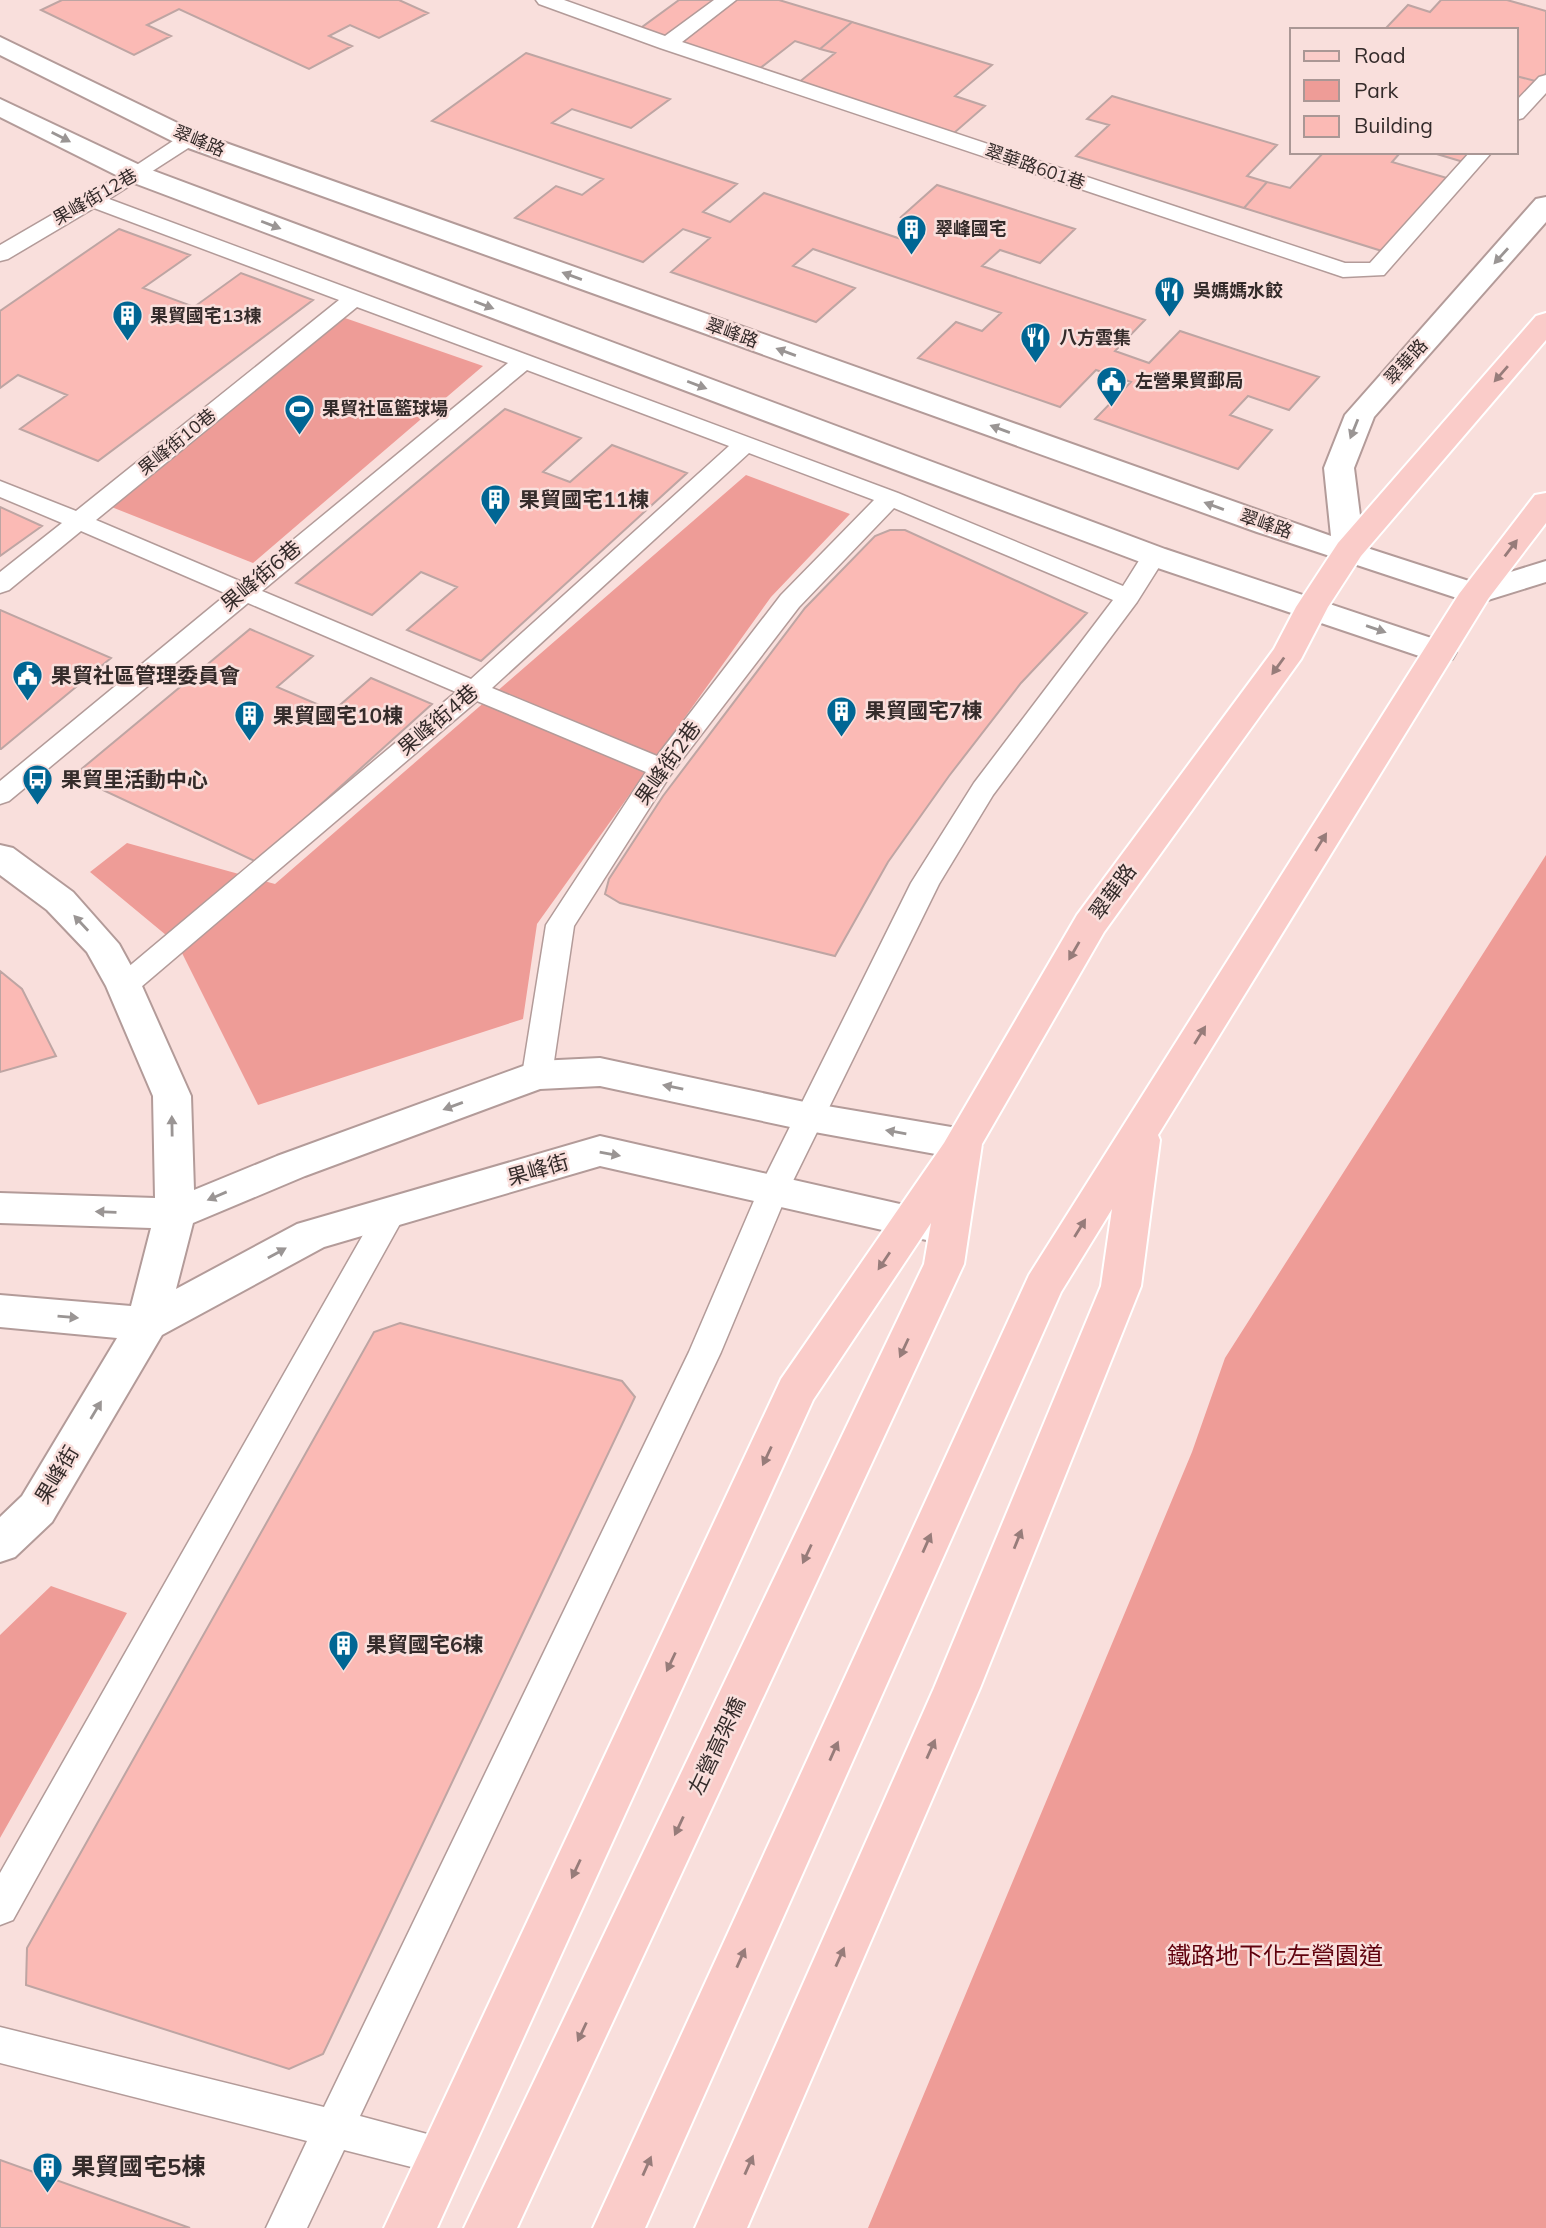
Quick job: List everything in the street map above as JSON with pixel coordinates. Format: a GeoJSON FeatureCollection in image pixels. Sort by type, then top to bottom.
{"type":"FeatureCollection","features":[{"type":"Feature","properties":{"kind":"main road","name":"翠華路"},"geometry":{"type":"LineString","coordinates":[[935,1238],[963,1144],[1090,923],[1289,652],[1311,607],[1349,550],[1546,322]]}},
{"type":"Feature","properties":{"kind":"main road"},"geometry":{"type":"LineString","coordinates":[[619,2228],[1044,1286],[1475,594],[1546,502]]}},
{"type":"Feature","properties":{"kind":"main road"},"geometry":{"type":"LineString","coordinates":[[721,2228],[957,1688],[1121,1286],[1143,1127]]}},
{"type":"Feature","properties":{"kind":"main road"},"geometry":{"type":"LineString","coordinates":[[410,2228],[796,1391],[935,1238]]}},
{"type":"Feature","properties":{"kind":"main road","name":"左營高架橋"},"geometry":{"type":"LineString","coordinates":[[489,2228],[935,1238]]}},
{"type":"Feature","properties":{"kind":"street","name":"翠峰路"},"geometry":{"type":"LineString","coordinates":[[0,46],[189,139],[1268,525],[1475,594]]}},
{"type":"Feature","properties":{"kind":"street"},"geometry":{"type":"LineString","coordinates":[[0,107],[136,174],[1154,556],[1440,652]]}},
{"type":"Feature","properties":{"kind":"street","name":"翠華路"},"geometry":{"type":"LineString","coordinates":[[1349,550],[1339,468],[1360,415],[1546,205]]}},
{"type":"Feature","properties":{"kind":"street"},"geometry":{"type":"LineString","coordinates":[[1475,594],[1546,570]]}},
{"type":"Feature","properties":{"kind":"street","name":"果峰街"},"geometry":{"type":"LineString","coordinates":[[0,856],[60,901],[101,944],[124,986],[172,1097],[174,1214],[147,1324],[37,1509],[0,1544]]}},
{"type":"Feature","properties":{"kind":"street"},"geometry":{"type":"LineString","coordinates":[[0,1208],[174,1214],[290,1166],[537,1075],[600,1072],[809,1117],[963,1144]]}},
{"type":"Feature","properties":{"kind":"street","name":"果峰街"},"geometry":{"type":"LineString","coordinates":[[147,1324],[311,1235],[600,1151],[774,1189],[935,1238]]}},
{"type":"Feature","properties":{"kind":"street"},"geometry":{"type":"LineString","coordinates":[[0,1311],[147,1324]]}},
{"type":"Feature","properties":{"kind":"lane","name":"翠華路601巷"},"geometry":{"type":"LineString","coordinates":[[546,0],[667,44],[1343,270],[1376,270],[1480,154]]}},
{"type":"Feature","properties":{"kind":"lane"},"geometry":{"type":"LineString","coordinates":[[667,44],[726,0]]}},
{"type":"Feature","properties":{"kind":"lane"},"geometry":{"type":"LineString","coordinates":[[1518,112],[1546,81]]}},
{"type":"Feature","properties":{"kind":"lane","name":"果峰街12巷"},"geometry":{"type":"LineString","coordinates":[[0,254],[136,174],[189,139]]}},
{"type":"Feature","properties":{"kind":"lane"},"geometry":{"type":"LineString","coordinates":[[90,199],[890,498],[1128,597]]}},
{"type":"Feature","properties":{"kind":"lane","name":"果峰街10巷"},"geometry":{"type":"LineString","coordinates":[[0,585],[353,299]]}},
{"type":"Feature","properties":{"kind":"lane","name":"果峰街6巷"},"geometry":{"type":"LineString","coordinates":[[0,794],[524,361]]}},
{"type":"Feature","properties":{"kind":"lane","name":"果峰街4巷"},"geometry":{"type":"LineString","coordinates":[[124,986],[473,691],[744,445]]}},
{"type":"Feature","properties":{"kind":"lane"},"geometry":{"type":"LineString","coordinates":[[0,488],[244,590],[473,691],[662,768]]}},
{"type":"Feature","properties":{"kind":"lane","name":"果峰街2巷"},"geometry":{"type":"LineString","coordinates":[[537,1075],[560,925],[662,768],[790,601],[890,498]]}},
{"type":"Feature","properties":{"kind":"lane"},"geometry":{"type":"LineString","coordinates":[[286,2228],[705,1352],[774,1189],[925,883],[983,789],[1128,597],[1154,556]]}},
{"type":"Feature","properties":{"kind":"lane"},"geometry":{"type":"LineString","coordinates":[[0,1908],[391,1213]]}},
{"type":"Feature","properties":{"kind":"lane"},"geometry":{"type":"LineString","coordinates":[[0,2045],[443,2156]]}},
{"type":"Feature","properties":{"kind":"green space","name":"果貿社區籃球場"},"geometry":{"type":"Polygon","coordinates":[[[345,318],[483,366],[253,563],[109,506],[345,318]]]}},
{"type":"Feature","properties":{"kind":"green space"},"geometry":{"type":"Polygon","coordinates":[[[746,475],[850,514],[771,597],[537,924],[523,1019],[258,1105],[178,945],[90,872],[127,843],[275,884],[746,475]]]}},
{"type":"Feature","properties":{"kind":"green space","name":"鐵路地下化左營園道"},"geometry":{"type":"Polygon","coordinates":[[[1546,855],[1546,2228],[868,2228],[1192,1452],[1225,1358],[1546,855]]]}},
{"type":"Feature","properties":{"kind":"green space"},"geometry":{"type":"Polygon","coordinates":[[[51,1586],[127,1613],[0,1838],[0,1635],[51,1586]]]}},
{"type":"Feature","properties":{"kind":"building"},"geometry":{"type":"Polygon","coordinates":[[[62,0],[399,0],[428,13],[379,38],[350,25],[329,36],[352,46],[309,69],[179,9],[147,25],[171,36],[134,55],[41,10],[62,0]]]}},
{"type":"Feature","properties":{"kind":"building"},"geometry":{"type":"Polygon","coordinates":[[[679,0],[779,0],[852,22],[820,49],[795,41],[759,69],[638,30],[679,0]]]}},
{"type":"Feature","properties":{"kind":"building"},"geometry":{"type":"Polygon","coordinates":[[[1441,0],[1507,0],[1546,11],[1546,73],[1539,82],[1518,77],[1518,28],[1386,28],[1408,5],[1430,12],[1441,0]]]}},
{"type":"Feature","properties":{"kind":"building"},"geometry":{"type":"Polygon","coordinates":[[[852,22],[992,65],[955,96],[985,106],[954,133],[798,83],[835,53],[820,49],[852,22]]]}},
{"type":"Feature","properties":{"kind":"building","name":"翠峰國宅"},"geometry":{"type":"Polygon","coordinates":[[[526,53],[670,99],[631,128],[572,109],[552,123],[737,184],[703,212],[730,222],[764,193],[907,241],[925,225],[901,217],[937,185],[1075,229],[1040,263],[1000,250],[982,266],[1145,320],[1115,351],[1149,363],[1180,331],[1319,377],[1289,410],[1248,396],[1230,415],[1272,430],[1238,469],[1095,419],[1131,382],[1096,370],[1060,407],[918,358],[956,322],[982,331],[1001,313],[813,249],[793,266],[855,288],[816,322],[671,272],[710,238],[683,229],[643,262],[515,218],[556,186],[582,195],[603,179],[432,121],[526,53]]]}},
{"type":"Feature","properties":{"kind":"building"},"geometry":{"type":"Polygon","coordinates":[[[1518,77],[1539,82],[1518,105],[1518,77]]]}},
{"type":"Feature","properties":{"kind":"building"},"geometry":{"type":"Polygon","coordinates":[[[1112,96],[1277,145],[1247,176],[1267,182],[1244,208],[1076,156],[1109,125],[1087,119],[1112,96]]]}},
{"type":"Feature","properties":{"kind":"building"},"geometry":{"type":"Polygon","coordinates":[[[1322,154],[1399,154],[1392,162],[1447,178],[1382,251],[1244,208],[1267,182],[1290,188],[1322,154]]]}},
{"type":"Feature","properties":{"kind":"building"},"geometry":{"type":"Polygon","coordinates":[[[1437,154],[1475,154],[1467,163],[1437,154]]]}},
{"type":"Feature","properties":{"kind":"building","name":"果貿國宅13棟"},"geometry":{"type":"Polygon","coordinates":[[[119,229],[190,255],[143,288],[194,307],[241,273],[313,300],[98,461],[20,429],[67,395],[18,375],[0,388],[0,311],[119,229]]]}},
{"type":"Feature","properties":{"kind":"building","name":"果貿國宅11棟"},"geometry":{"type":"Polygon","coordinates":[[[505,409],[581,438],[543,472],[570,482],[612,445],[687,473],[481,661],[407,630],[457,587],[421,572],[372,615],[296,583],[505,409]]]}},
{"type":"Feature","properties":{"kind":"building"},"geometry":{"type":"Polygon","coordinates":[[[0,507],[42,526],[0,556],[0,507]]]}},
{"type":"Feature","properties":{"kind":"building","name":"果貿國宅7棟"},"geometry":{"type":"Polygon","coordinates":[[[890,530],[905,530],[1087,613],[1021,683],[949,776],[888,862],[835,956],[620,903],[605,894],[609,879],[663,796],[805,608],[875,536],[890,530]]]}},
{"type":"Feature","properties":{"kind":"building","name":"果貿社區管理委員會"},"geometry":{"type":"Polygon","coordinates":[[[0,610],[111,658],[1,749],[0,749],[0,610]]]}},
{"type":"Feature","properties":{"kind":"building","name":"果貿國宅10棟"},"geometry":{"type":"Polygon","coordinates":[[[250,629],[313,656],[277,687],[333,711],[371,678],[432,704],[257,862],[73,776],[250,629]]]}},
{"type":"Feature","properties":{"kind":"building"},"geometry":{"type":"Polygon","coordinates":[[[0,971],[22,989],[56,1056],[0,1072],[0,971]]]}},
{"type":"Feature","properties":{"kind":"building","name":"果貿國宅6棟"},"geometry":{"type":"Polygon","coordinates":[[[400,1323],[622,1381],[635,1397],[323,2054],[289,2069],[26,1985],[27,1948],[374,1332],[400,1323]]]}},
{"type":"Feature","properties":{"kind":"building","name":"果貿國宅5棟"},"geometry":{"type":"Polygon","coordinates":[[[0,2160],[190,2228],[0,2228],[0,2160]]]}},
{"type":"Feature","properties":{"kind":"place","name":"翠峰國宅"},"geometry":{"type":"Point","coordinates":[912,256]}},
{"type":"Feature","properties":{"kind":"place","name":"吳媽媽水餃"},"geometry":{"type":"Point","coordinates":[1170,318]}},
{"type":"Feature","properties":{"kind":"place","name":"果貿國宅13棟"},"geometry":{"type":"Point","coordinates":[127,343]}},
{"type":"Feature","properties":{"kind":"place","name":"八方雲集"},"geometry":{"type":"Point","coordinates":[1036,365]}},
{"type":"Feature","properties":{"kind":"place","name":"左營果貿郵局"},"geometry":{"type":"Point","coordinates":[1112,408]}},
{"type":"Feature","properties":{"kind":"place","name":"果貿社區籃球場"},"geometry":{"type":"Point","coordinates":[299,436]}},
{"type":"Feature","properties":{"kind":"place","name":"果貿國宅11棟"},"geometry":{"type":"Point","coordinates":[496,527]}},
{"type":"Feature","properties":{"kind":"place","name":"果貿社區管理委員會"},"geometry":{"type":"Point","coordinates":[28,703]}},
{"type":"Feature","properties":{"kind":"place","name":"果貿國宅7棟"},"geometry":{"type":"Point","coordinates":[842,738]}},
{"type":"Feature","properties":{"kind":"place","name":"果貿國宅10棟"},"geometry":{"type":"Point","coordinates":[250,743]}},
{"type":"Feature","properties":{"kind":"place","name":"果貿里活動中心"},"geometry":{"type":"Point","coordinates":[38,807]}},
{"type":"Feature","properties":{"kind":"place","name":"果貿國宅6棟"},"geometry":{"type":"Point","coordinates":[343,1672]}},
{"type":"Feature","properties":{"kind":"place","name":"果貿國宅5棟"},"geometry":{"type":"Point","coordinates":[48,2194]}}]}
